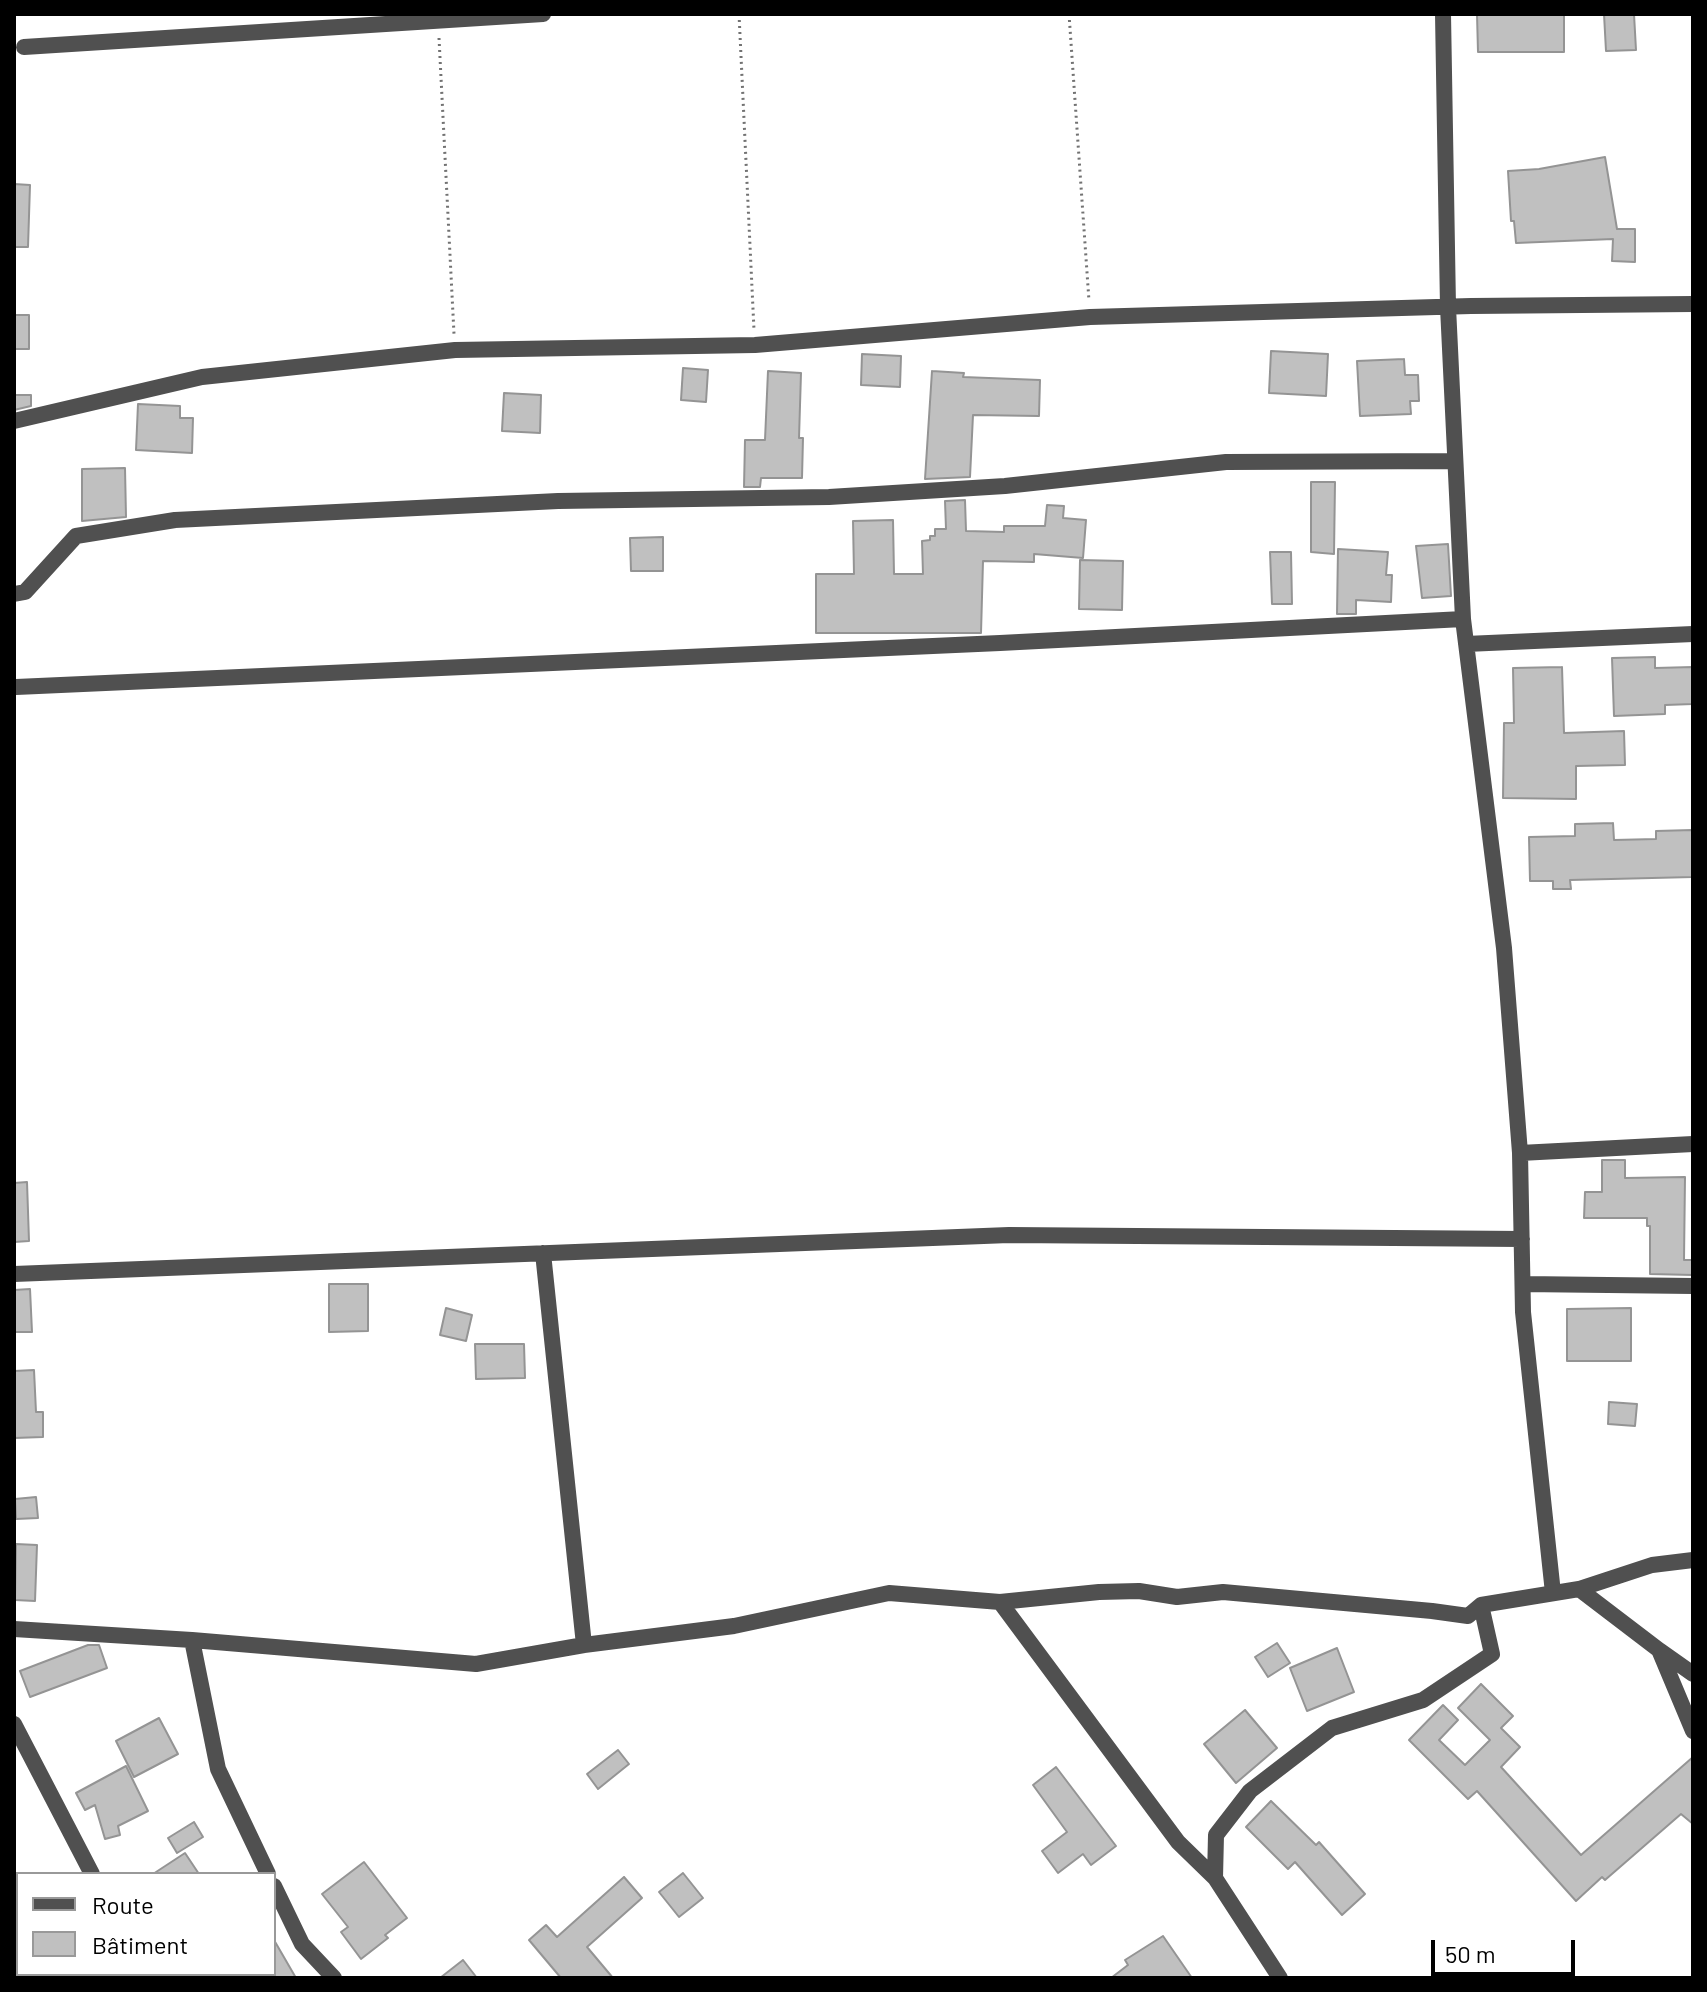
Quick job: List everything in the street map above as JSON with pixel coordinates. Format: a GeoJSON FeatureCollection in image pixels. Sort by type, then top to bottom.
{"type":"FeatureCollection","features":[{"type":"Feature","properties":{"kind":"street"},"geometry":{"type":"LineString","coordinates":[[24,47],[543,14]]}},
{"type":"Feature","properties":{"kind":"street"},"geometry":{"type":"LineString","coordinates":[[1443,14],[1448,307],[1463,619],[1504,948],[1520,1153],[1523,1312],[1553,1593]]}},
{"type":"Feature","properties":{"kind":"street"},"geometry":{"type":"LineString","coordinates":[[14,421],[202,377],[455,350],[755,345],[1090,317],[1693,304]]}},
{"type":"Feature","properties":{"kind":"street"},"geometry":{"type":"LineString","coordinates":[[14,594],[25,592],[76,536],[175,520],[558,501],[844,496],[1005,486],[1226,462],[1455,461]]}},
{"type":"Feature","properties":{"kind":"street"},"geometry":{"type":"LineString","coordinates":[[16,687],[984,644],[1463,619]]}},
{"type":"Feature","properties":{"kind":"street"},"geometry":{"type":"LineString","coordinates":[[1466,644],[1693,634]]}},
{"type":"Feature","properties":{"kind":"street"},"geometry":{"type":"LineString","coordinates":[[1520,1153],[1693,1144]]}},
{"type":"Feature","properties":{"kind":"street"},"geometry":{"type":"LineString","coordinates":[[14,1274],[1009,1235],[1522,1239]]}},
{"type":"Feature","properties":{"kind":"street"},"geometry":{"type":"LineString","coordinates":[[543,1253],[584,1645]]}},
{"type":"Feature","properties":{"kind":"street"},"geometry":{"type":"LineString","coordinates":[[1523,1284],[1693,1286]]}},
{"type":"Feature","properties":{"kind":"street"},"geometry":{"type":"LineString","coordinates":[[14,1629],[192,1640],[476,1664],[584,1645],[734,1626],[889,1593],[1000,1602],[1099,1592],[1139,1591],[1177,1597],[1223,1592],[1468,1616],[1481,1605],[1579,1589],[1652,1565],[1693,1560]]}},
{"type":"Feature","properties":{"kind":"street"},"geometry":{"type":"LineString","coordinates":[[1579,1589],[1693,1674]]}},
{"type":"Feature","properties":{"kind":"street"},"geometry":{"type":"LineString","coordinates":[[1000,1602],[1178,1842],[1215,1878],[1280,1978]]}},
{"type":"Feature","properties":{"kind":"street"},"geometry":{"type":"LineString","coordinates":[[1215,1878],[1216,1835],[1250,1791],[1332,1728],[1423,1700],[1492,1654],[1481,1605]]}},
{"type":"Feature","properties":{"kind":"street"},"geometry":{"type":"LineString","coordinates":[[192,1640],[218,1769],[267,1872]]}},
{"type":"Feature","properties":{"kind":"street"},"geometry":{"type":"LineString","coordinates":[[1659,1650],[1693,1731]]}},
{"type":"Feature","properties":{"kind":"street"},"geometry":{"type":"LineString","coordinates":[[14,1724],[91,1872]]}},
{"type":"Feature","properties":{"kind":"street"},"geometry":{"type":"LineString","coordinates":[[276,1890],[302,1944],[334,1978]]}},
{"type":"Feature","properties":{"kind":"path"},"geometry":{"type":"LineString","coordinates":[[739,14],[755,345]]}},
{"type":"Feature","properties":{"kind":"path"},"geometry":{"type":"LineString","coordinates":[[1069,14],[1090,317]]}},
{"type":"Feature","properties":{"kind":"path"},"geometry":{"type":"LineString","coordinates":[[438,20],[455,350]]}},
{"type":"Feature","properties":{"kind":"building"},"geometry":{"type":"Polygon","coordinates":[[[1477,14],[1564,14],[1564,52],[1478,52],[1477,14]]]}},
{"type":"Feature","properties":{"kind":"building"},"geometry":{"type":"Polygon","coordinates":[[[1604,14],[1634,14],[1636,50],[1606,51],[1604,14]]]}},
{"type":"Feature","properties":{"kind":"building"},"geometry":{"type":"Polygon","coordinates":[[[1605,157],[1617,229],[1635,229],[1635,262],[1612,261],[1613,239],[1516,243],[1514,221],[1511,221],[1508,171],[1539,169],[1605,157]]]}},
{"type":"Feature","properties":{"kind":"building"},"geometry":{"type":"Polygon","coordinates":[[[14,184],[30,185],[28,247],[14,247],[14,184]]]}},
{"type":"Feature","properties":{"kind":"building"},"geometry":{"type":"Polygon","coordinates":[[[14,315],[29,315],[29,349],[14,349],[14,315]]]}},
{"type":"Feature","properties":{"kind":"building"},"geometry":{"type":"Polygon","coordinates":[[[1271,351],[1328,354],[1326,396],[1269,393],[1271,351]]]}},
{"type":"Feature","properties":{"kind":"building"},"geometry":{"type":"Polygon","coordinates":[[[862,354],[901,356],[900,387],[861,385],[862,354]]]}},
{"type":"Feature","properties":{"kind":"building"},"geometry":{"type":"Polygon","coordinates":[[[1404,359],[1405,375],[1418,375],[1419,401],[1410,401],[1411,414],[1360,416],[1357,361],[1404,359]]]}},
{"type":"Feature","properties":{"kind":"building"},"geometry":{"type":"Polygon","coordinates":[[[683,368],[708,370],[706,402],[681,400],[683,368]]]}},
{"type":"Feature","properties":{"kind":"building"},"geometry":{"type":"Polygon","coordinates":[[[768,371],[801,373],[799,438],[803,438],[802,478],[761,478],[760,487],[744,487],[745,440],[765,440],[768,371]]]}},
{"type":"Feature","properties":{"kind":"building"},"geometry":{"type":"Polygon","coordinates":[[[932,371],[964,373],[963,377],[1040,380],[1039,416],[973,415],[970,477],[925,479],[932,371]]]}},
{"type":"Feature","properties":{"kind":"building"},"geometry":{"type":"Polygon","coordinates":[[[504,393],[541,395],[540,433],[502,431],[504,393]]]}},
{"type":"Feature","properties":{"kind":"building"},"geometry":{"type":"Polygon","coordinates":[[[14,395],[31,395],[31,406],[14,410],[14,395]]]}},
{"type":"Feature","properties":{"kind":"building"},"geometry":{"type":"Polygon","coordinates":[[[138,404],[180,406],[180,418],[193,418],[192,453],[136,450],[138,404]]]}},
{"type":"Feature","properties":{"kind":"building"},"geometry":{"type":"Polygon","coordinates":[[[125,468],[126,517],[82,521],[82,469],[125,468]]]}},
{"type":"Feature","properties":{"kind":"building"},"geometry":{"type":"Polygon","coordinates":[[[1311,482],[1335,482],[1334,554],[1311,552],[1311,482]]]}},
{"type":"Feature","properties":{"kind":"building"},"geometry":{"type":"Polygon","coordinates":[[[965,500],[966,531],[1004,532],[1004,526],[1045,526],[1047,505],[1064,506],[1063,518],[1086,520],[1083,558],[1034,554],[1034,562],[983,561],[981,633],[816,633],[816,574],[854,574],[853,521],[893,520],[894,574],[923,574],[922,541],[935,536],[935,529],[946,529],[945,501],[965,500]]]}},
{"type":"Feature","properties":{"kind":"building"},"geometry":{"type":"Polygon","coordinates":[[[663,537],[663,571],[631,571],[630,538],[663,537]]]}},
{"type":"Feature","properties":{"kind":"building"},"geometry":{"type":"Polygon","coordinates":[[[1448,544],[1451,596],[1422,598],[1416,546],[1448,544]]]}},
{"type":"Feature","properties":{"kind":"building"},"geometry":{"type":"Polygon","coordinates":[[[1338,549],[1388,552],[1386,575],[1392,575],[1391,602],[1356,600],[1356,614],[1337,614],[1338,549]]]}},
{"type":"Feature","properties":{"kind":"building"},"geometry":{"type":"Polygon","coordinates":[[[1270,552],[1291,552],[1292,604],[1272,604],[1270,552]]]}},
{"type":"Feature","properties":{"kind":"building"},"geometry":{"type":"Polygon","coordinates":[[[1080,560],[1123,561],[1122,610],[1079,609],[1080,560]]]}},
{"type":"Feature","properties":{"kind":"building"},"geometry":{"type":"Polygon","coordinates":[[[1655,657],[1655,668],[1693,667],[1693,704],[1665,705],[1665,714],[1614,716],[1612,658],[1655,657]]]}},
{"type":"Feature","properties":{"kind":"building"},"geometry":{"type":"Polygon","coordinates":[[[1562,667],[1564,733],[1624,731],[1625,765],[1576,766],[1576,799],[1503,798],[1504,723],[1514,723],[1513,668],[1562,667]]]}},
{"type":"Feature","properties":{"kind":"building"},"geometry":{"type":"Polygon","coordinates":[[[1613,823],[1614,840],[1656,839],[1656,831],[1693,830],[1693,877],[1570,880],[1571,889],[1553,889],[1553,881],[1530,881],[1529,837],[1575,836],[1575,824],[1613,823]]]}},
{"type":"Feature","properties":{"kind":"building"},"geometry":{"type":"Polygon","coordinates":[[[1602,1160],[1625,1160],[1625,1178],[1685,1177],[1684,1260],[1693,1260],[1693,1275],[1650,1274],[1650,1226],[1647,1226],[1647,1218],[1584,1218],[1585,1192],[1602,1192],[1602,1160]]]}},
{"type":"Feature","properties":{"kind":"building"},"geometry":{"type":"Polygon","coordinates":[[[27,1182],[29,1241],[14,1242],[14,1183],[27,1182]]]}},
{"type":"Feature","properties":{"kind":"building"},"geometry":{"type":"Polygon","coordinates":[[[329,1284],[368,1284],[368,1331],[329,1332],[329,1284]]]}},
{"type":"Feature","properties":{"kind":"building"},"geometry":{"type":"Polygon","coordinates":[[[30,1289],[32,1332],[14,1332],[14,1290],[30,1289]]]}},
{"type":"Feature","properties":{"kind":"building"},"geometry":{"type":"Polygon","coordinates":[[[446,1308],[472,1315],[466,1341],[440,1335],[446,1308]]]}},
{"type":"Feature","properties":{"kind":"building"},"geometry":{"type":"Polygon","coordinates":[[[1631,1308],[1631,1361],[1567,1361],[1567,1309],[1631,1308]]]}},
{"type":"Feature","properties":{"kind":"building"},"geometry":{"type":"Polygon","coordinates":[[[475,1344],[524,1344],[525,1378],[476,1379],[475,1344]]]}},
{"type":"Feature","properties":{"kind":"building"},"geometry":{"type":"Polygon","coordinates":[[[34,1370],[36,1412],[43,1412],[43,1437],[14,1438],[14,1371],[34,1370]]]}},
{"type":"Feature","properties":{"kind":"building"},"geometry":{"type":"Polygon","coordinates":[[[1609,1402],[1637,1404],[1635,1426],[1608,1424],[1609,1402]]]}},
{"type":"Feature","properties":{"kind":"building"},"geometry":{"type":"Polygon","coordinates":[[[36,1497],[38,1518],[16,1519],[15,1499],[36,1497]]]}},
{"type":"Feature","properties":{"kind":"building"},"geometry":{"type":"Polygon","coordinates":[[[16,1544],[37,1545],[35,1601],[15,1600],[16,1544]]]}},
{"type":"Feature","properties":{"kind":"building"},"geometry":{"type":"Polygon","coordinates":[[[1277,1643],[1290,1663],[1268,1677],[1255,1657],[1277,1643]]]}},
{"type":"Feature","properties":{"kind":"building"},"geometry":{"type":"Polygon","coordinates":[[[88,1645],[99,1645],[107,1668],[30,1697],[20,1671],[88,1645]]]}},
{"type":"Feature","properties":{"kind":"building"},"geometry":{"type":"Polygon","coordinates":[[[1337,1648],[1354,1692],[1307,1711],[1290,1668],[1337,1648]]]}},
{"type":"Feature","properties":{"kind":"building"},"geometry":{"type":"Polygon","coordinates":[[[1481,1684],[1513,1716],[1501,1728],[1520,1747],[1501,1767],[1581,1855],[1693,1757],[1693,1824],[1681,1814],[1576,1901],[1477,1791],[1468,1799],[1409,1740],[1443,1705],[1458,1720],[1439,1740],[1465,1765],[1490,1740],[1458,1708],[1481,1684]]]}},
{"type":"Feature","properties":{"kind":"building"},"geometry":{"type":"Polygon","coordinates":[[[1245,1710],[1277,1748],[1236,1783],[1204,1744],[1245,1710]]]}},
{"type":"Feature","properties":{"kind":"building"},"geometry":{"type":"Polygon","coordinates":[[[159,1718],[178,1754],[134,1777],[116,1741],[159,1718]]]}},
{"type":"Feature","properties":{"kind":"building"},"geometry":{"type":"Polygon","coordinates":[[[618,1750],[629,1764],[598,1789],[587,1774],[618,1750]]]}},
{"type":"Feature","properties":{"kind":"building"},"geometry":{"type":"Polygon","coordinates":[[[126,1766],[148,1811],[118,1826],[120,1835],[105,1839],[95,1805],[85,1810],[76,1793],[126,1766]]]}},
{"type":"Feature","properties":{"kind":"building"},"geometry":{"type":"Polygon","coordinates":[[[1056,1767],[1116,1846],[1091,1865],[1083,1854],[1058,1873],[1042,1851],[1067,1832],[1033,1785],[1056,1767]]]}},
{"type":"Feature","properties":{"kind":"building"},"geometry":{"type":"Polygon","coordinates":[[[1271,1801],[1316,1845],[1319,1842],[1365,1894],[1342,1915],[1295,1862],[1288,1869],[1246,1827],[1271,1801]]]}},
{"type":"Feature","properties":{"kind":"building"},"geometry":{"type":"Polygon","coordinates":[[[194,1822],[203,1837],[177,1853],[168,1838],[194,1822]]]}},
{"type":"Feature","properties":{"kind":"building"},"geometry":{"type":"Polygon","coordinates":[[[185,1853],[198,1872],[156,1872],[185,1853]]]}},
{"type":"Feature","properties":{"kind":"building"},"geometry":{"type":"Polygon","coordinates":[[[364,1862],[407,1918],[361,1959],[341,1932],[348,1927],[322,1894],[364,1862]]]}},
{"type":"Feature","properties":{"kind":"building"},"geometry":{"type":"Polygon","coordinates":[[[683,1873],[703,1898],[679,1917],[659,1892],[683,1873]]]}},
{"type":"Feature","properties":{"kind":"building"},"geometry":{"type":"Polygon","coordinates":[[[624,1877],[642,1898],[587,1947],[613,1978],[561,1978],[529,1940],[546,1925],[557,1937],[624,1877]]]}},
{"type":"Feature","properties":{"kind":"building"},"geometry":{"type":"Polygon","coordinates":[[[1163,1936],[1192,1978],[1111,1978],[1128,1965],[1125,1960],[1163,1936]]]}},
{"type":"Feature","properties":{"kind":"building"},"geometry":{"type":"Polygon","coordinates":[[[276,1943],[296,1978],[274,1978],[276,1976],[276,1943]]]}},
{"type":"Feature","properties":{"kind":"building"},"geometry":{"type":"Polygon","coordinates":[[[463,1960],[477,1978],[440,1978],[463,1960]]]}}]}
